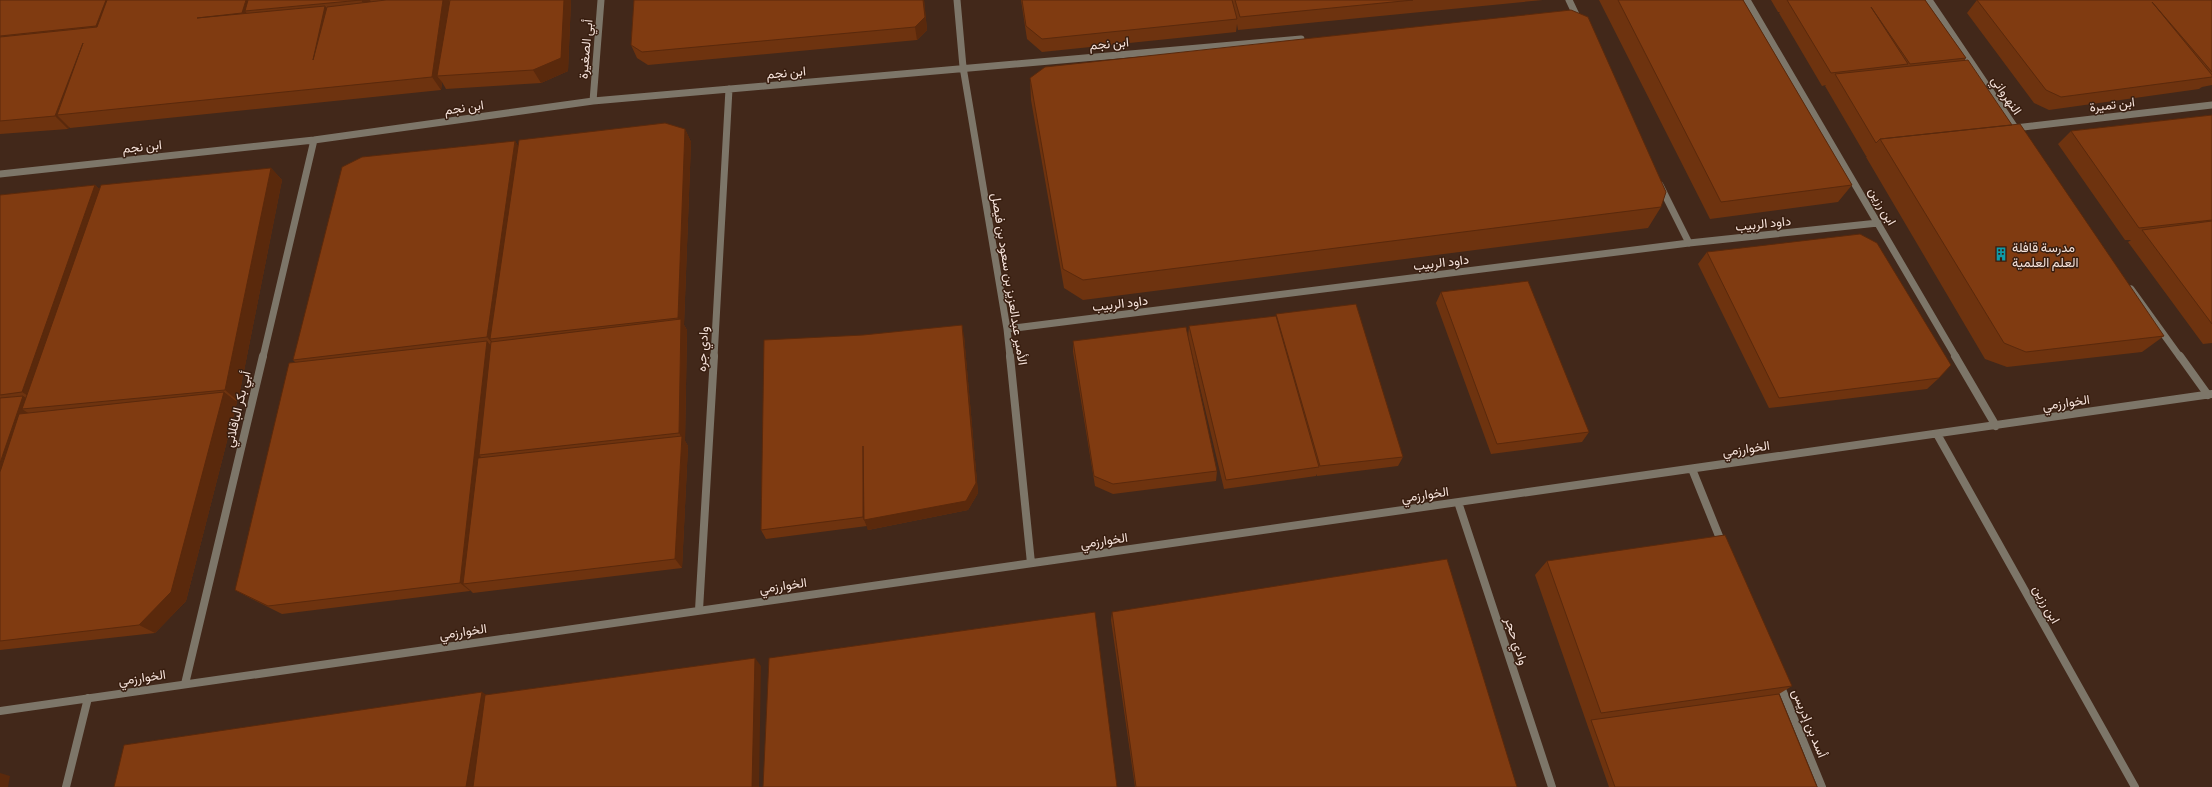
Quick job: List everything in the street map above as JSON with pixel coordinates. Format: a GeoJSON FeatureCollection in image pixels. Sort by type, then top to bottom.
{"type":"FeatureCollection","features":[{"type":"Feature","properties":{"kind":"street","name":"أبي الصغيرة"},"geometry":{"type":"LineString","coordinates":[[592,101],[601,0]]}},
{"type":"Feature","properties":{"kind":"street","name":"الأمير عبدالعزيز بن سعود بن فيصل"},"geometry":{"type":"LineString","coordinates":[[957,0],[963,67],[1007,329],[1031,563]]}},
{"type":"Feature","properties":{"kind":"street"},"geometry":{"type":"LineString","coordinates":[[1569,0],[1584,30]]}},
{"type":"Feature","properties":{"kind":"street","name":"ابن رزين"},"geometry":{"type":"LineString","coordinates":[[1747,0],[1996,426]]}},
{"type":"Feature","properties":{"kind":"street","name":"النهرواني"},"geometry":{"type":"LineString","coordinates":[[1929,0],[2024,141]]}},
{"type":"Feature","properties":{"kind":"street"},"geometry":{"type":"LineString","coordinates":[[1569,17],[1577,16]]}},
{"type":"Feature","properties":{"kind":"street","name":"ابن نجم"},"geometry":{"type":"LineString","coordinates":[[0,174],[314,140],[592,101],[963,67],[1306,39]]}},
{"type":"Feature","properties":{"kind":"street","name":"وادي جره"},"geometry":{"type":"LineString","coordinates":[[699,610],[729,89]]}},
{"type":"Feature","properties":{"kind":"street","name":"ابن تميرة"},"geometry":{"type":"LineString","coordinates":[[2015,128],[2212,105]]}},
{"type":"Feature","properties":{"kind":"street","name":"أبي بكر الباقلاني"},"geometry":{"type":"LineString","coordinates":[[185,684],[314,140]]}},
{"type":"Feature","properties":{"kind":"street"},"geometry":{"type":"LineString","coordinates":[[1657,179],[1689,243]]}},
{"type":"Feature","properties":{"kind":"street","name":"داود الربيب"},"geometry":{"type":"LineString","coordinates":[[1007,329],[1689,243],[1878,223]]}},
{"type":"Feature","properties":{"kind":"street"},"geometry":{"type":"LineString","coordinates":[[2125,280],[2210,394]]}},
{"type":"Feature","properties":{"kind":"street","name":"الخوارزمي"},"geometry":{"type":"LineString","coordinates":[[0,711],[1996,426],[2210,394]]}},
{"type":"Feature","properties":{"kind":"street","name":"ابن رزين"},"geometry":{"type":"LineString","coordinates":[[1937,434],[2135,787]]}},
{"type":"Feature","properties":{"kind":"street"},"geometry":{"type":"LineString","coordinates":[[1692,469],[1728,558]]}},
{"type":"Feature","properties":{"kind":"street","name":"وادي حجر"},"geometry":{"type":"LineString","coordinates":[[1458,502],[1552,787]]}},
{"type":"Feature","properties":{"kind":"street","name":"أسد بن إدريس"},"geometry":{"type":"LineString","coordinates":[[1777,676],[1822,787]]}},
{"type":"Feature","properties":{"kind":"street"},"geometry":{"type":"LineString","coordinates":[[66,787],[88,698]]}},
{"type":"Feature","properties":{"kind":"building"},"geometry":{"type":"Polygon","coordinates":[[[0,0],[106,0],[96,26],[0,36],[0,0]]]}},
{"type":"Feature","properties":{"kind":"building"},"geometry":{"type":"Polygon","coordinates":[[[107,0],[246,0],[242,13],[197,18],[325,6],[313,60],[327,7],[386,0],[443,0],[432,77],[57,115],[83,43],[55,116],[0,121],[0,37],[97,27],[107,0]]]}},
{"type":"Feature","properties":{"kind":"building"},"geometry":{"type":"Polygon","coordinates":[[[248,0],[361,0],[245,11],[248,0]]]}},
{"type":"Feature","properties":{"kind":"building"},"geometry":{"type":"Polygon","coordinates":[[[450,0],[564,0],[561,58],[533,70],[437,76],[450,0]]]}},
{"type":"Feature","properties":{"kind":"building"},"geometry":{"type":"Polygon","coordinates":[[[634,0],[923,0],[925,17],[915,27],[642,52],[631,45],[634,0]]]}},
{"type":"Feature","properties":{"kind":"building"},"geometry":{"type":"Polygon","coordinates":[[[1022,0],[1232,0],[1237,19],[1042,39],[1026,26],[1022,0]]]}},
{"type":"Feature","properties":{"kind":"building"},"geometry":{"type":"Polygon","coordinates":[[[1235,0],[1413,0],[1240,17],[1235,0]]]}},
{"type":"Feature","properties":{"kind":"building"},"geometry":{"type":"Polygon","coordinates":[[[1618,0],[1743,0],[1852,185],[1721,202],[1618,0]]]}},
{"type":"Feature","properties":{"kind":"building"},"geometry":{"type":"Polygon","coordinates":[[[1787,0],[1925,0],[1966,58],[1910,64],[1871,7],[1908,64],[1831,73],[1787,0]]]}},
{"type":"Feature","properties":{"kind":"building"},"geometry":{"type":"Polygon","coordinates":[[[1977,0],[2212,0],[2212,72],[2152,2],[2212,75],[2212,77],[2061,97],[2046,90],[1977,0]]]}},
{"type":"Feature","properties":{"kind":"building"},"geometry":{"type":"Polygon","coordinates":[[[1571,10],[1588,17],[1666,192],[1661,207],[1083,280],[1063,269],[1030,78],[1045,67],[1571,10]]]}},
{"type":"Feature","properties":{"kind":"building"},"geometry":{"type":"Polygon","coordinates":[[[1968,60],[2012,125],[1880,139],[1876,143],[1835,74],[1968,60]]]}},
{"type":"Feature","properties":{"kind":"building"},"geometry":{"type":"Polygon","coordinates":[[[2212,115],[2212,220],[2139,228],[2071,131],[2212,115]]]}},
{"type":"Feature","properties":{"kind":"building"},"geometry":{"type":"Polygon","coordinates":[[[665,123],[685,129],[678,318],[490,339],[519,140],[665,123]]]}},
{"type":"Feature","properties":{"kind":"building","name":"مدرسة قافلة العلم العلمية"},"geometry":{"type":"Polygon","coordinates":[[[2020,124],[2164,336],[2026,352],[2004,343],[1880,139],[2020,124]]]}},
{"type":"Feature","properties":{"kind":"building"},"geometry":{"type":"Polygon","coordinates":[[[515,141],[487,337],[293,360],[342,167],[362,157],[515,141]]]}},
{"type":"Feature","properties":{"kind":"building"},"geometry":{"type":"Polygon","coordinates":[[[271,168],[225,390],[22,409],[101,185],[271,168]]]}},
{"type":"Feature","properties":{"kind":"building"},"geometry":{"type":"Polygon","coordinates":[[[95,185],[22,392],[0,395],[0,195],[95,185]]]}},
{"type":"Feature","properties":{"kind":"building"},"geometry":{"type":"Polygon","coordinates":[[[2212,221],[2212,324],[2142,230],[2212,221]]]}},
{"type":"Feature","properties":{"kind":"building"},"geometry":{"type":"Polygon","coordinates":[[[1860,234],[1877,243],[1951,365],[1939,378],[1779,398],[1707,252],[1860,234]]]}},
{"type":"Feature","properties":{"kind":"building"},"geometry":{"type":"Polygon","coordinates":[[[1528,281],[1589,432],[1497,444],[1441,292],[1528,281]]]}},
{"type":"Feature","properties":{"kind":"building"},"geometry":{"type":"Polygon","coordinates":[[[1356,304],[1403,457],[1320,466],[1276,314],[1356,304]]]}},
{"type":"Feature","properties":{"kind":"building"},"geometry":{"type":"Polygon","coordinates":[[[1276,316],[1319,467],[1226,480],[1189,326],[1276,316]]]}},
{"type":"Feature","properties":{"kind":"building"},"geometry":{"type":"Polygon","coordinates":[[[681,319],[679,433],[479,455],[491,342],[681,319]]]}},
{"type":"Feature","properties":{"kind":"building"},"geometry":{"type":"Polygon","coordinates":[[[962,325],[976,483],[966,501],[864,520],[863,446],[863,517],[761,530],[764,340],[863,335],[962,325]]]}},
{"type":"Feature","properties":{"kind":"building"},"geometry":{"type":"Polygon","coordinates":[[[1186,327],[1217,471],[1113,484],[1094,476],[1073,341],[1186,327]]]}},
{"type":"Feature","properties":{"kind":"building"},"geometry":{"type":"Polygon","coordinates":[[[487,341],[460,583],[268,606],[235,590],[289,363],[487,341]]]}},
{"type":"Feature","properties":{"kind":"building"},"geometry":{"type":"Polygon","coordinates":[[[224,392],[171,592],[139,625],[0,641],[0,472],[19,414],[224,392]]]}},
{"type":"Feature","properties":{"kind":"building"},"geometry":{"type":"Polygon","coordinates":[[[23,396],[0,463],[0,398],[23,396]]]}},
{"type":"Feature","properties":{"kind":"building"},"geometry":{"type":"Polygon","coordinates":[[[682,436],[675,559],[463,584],[478,458],[682,436]]]}},
{"type":"Feature","properties":{"kind":"building"},"geometry":{"type":"Polygon","coordinates":[[[1725,535],[1792,686],[1601,713],[1547,561],[1725,535]]]}},
{"type":"Feature","properties":{"kind":"building"},"geometry":{"type":"Polygon","coordinates":[[[1447,559],[1517,787],[1136,787],[1112,612],[1447,559]]]}},
{"type":"Feature","properties":{"kind":"building"},"geometry":{"type":"Polygon","coordinates":[[[1095,612],[1117,787],[763,787],[769,658],[1095,612]]]}},
{"type":"Feature","properties":{"kind":"building"},"geometry":{"type":"Polygon","coordinates":[[[755,658],[752,787],[473,787],[485,695],[755,658]]]}},
{"type":"Feature","properties":{"kind":"building"},"geometry":{"type":"Polygon","coordinates":[[[482,692],[466,787],[114,787],[124,745],[482,692]]]}},
{"type":"Feature","properties":{"kind":"building"},"geometry":{"type":"Polygon","coordinates":[[[1779,694],[1817,787],[1615,787],[1591,720],[1779,694]]]}},
{"type":"Feature","properties":{"kind":"place","name":"مدرسة قافلة العلم العلمية"},"geometry":{"type":"Point","coordinates":[2001,254]}}]}
